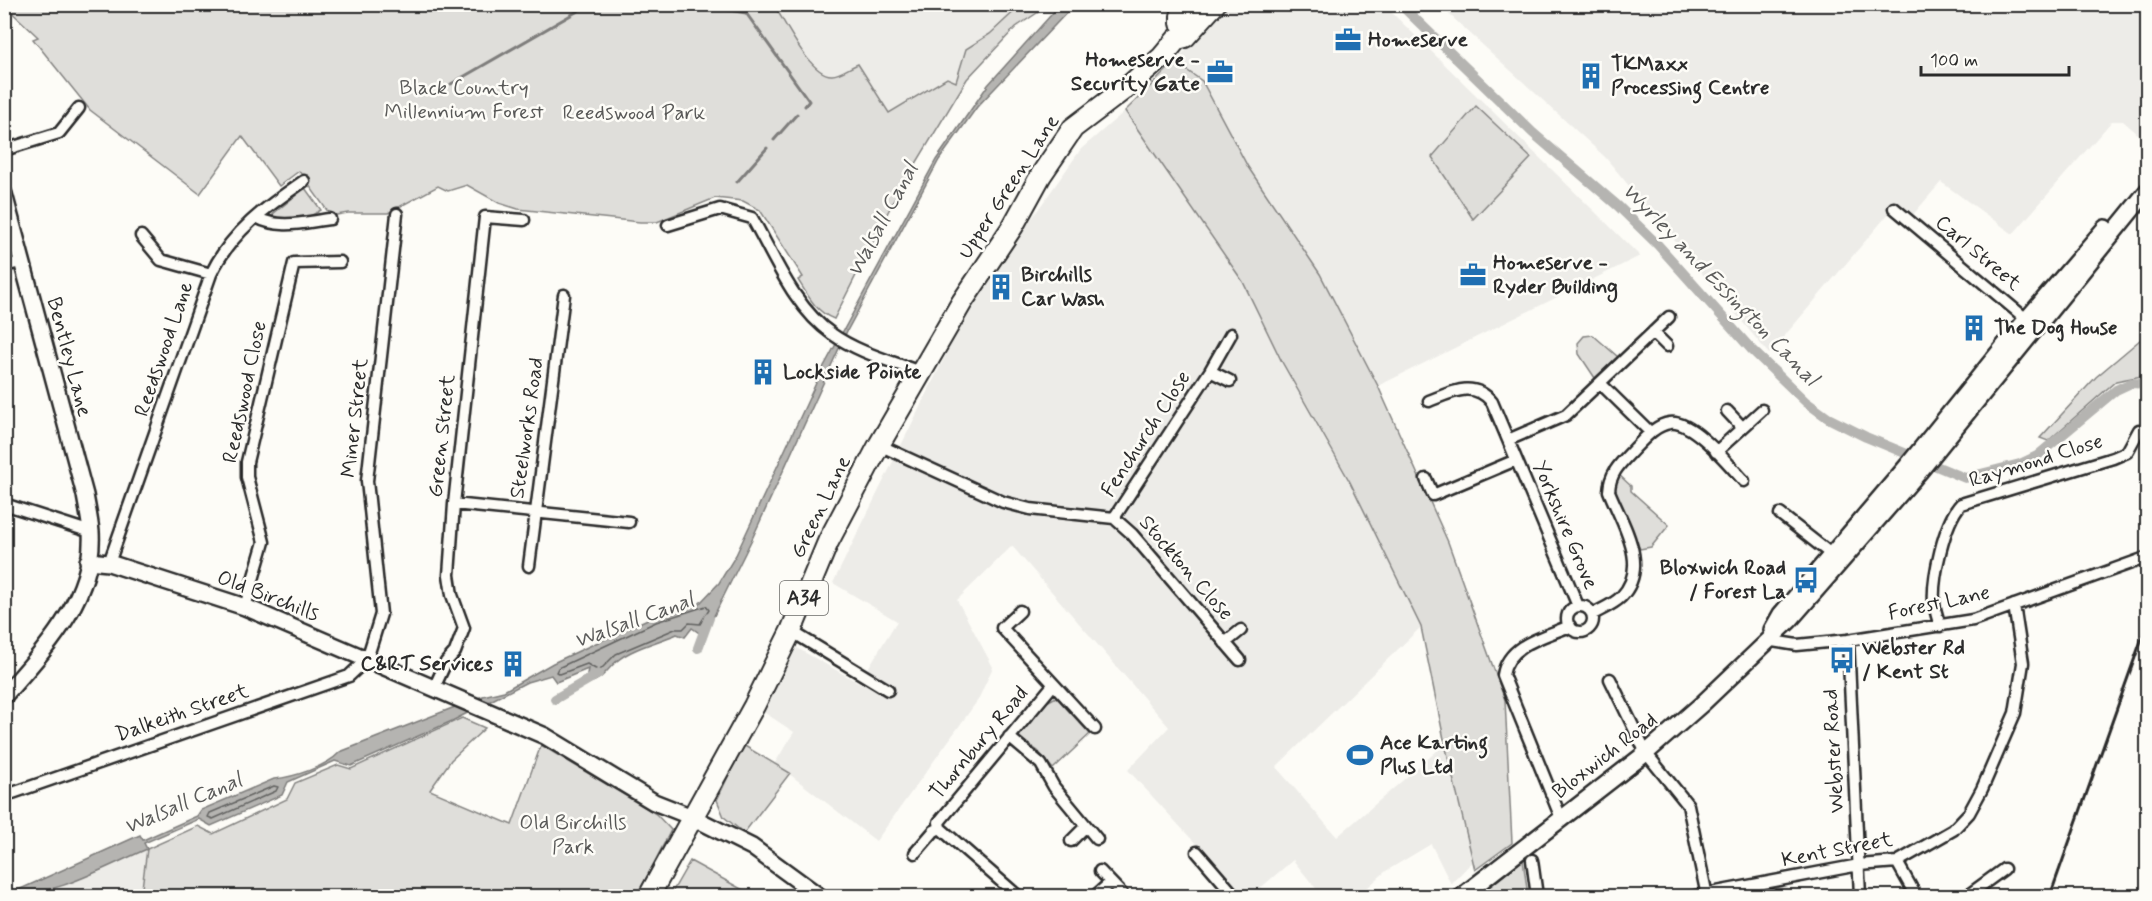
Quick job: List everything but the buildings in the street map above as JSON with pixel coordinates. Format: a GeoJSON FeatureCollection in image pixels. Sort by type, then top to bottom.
{"type":"FeatureCollection","features":[{"type":"Feature","properties":{"kind":"highway","name":"A34"},"geometry":{"type":"LineString","coordinates":[[1198,4],[1182,22],[1185,37],[1215,4]]}},
{"type":"Feature","properties":{"kind":"highway","name":"Upper Green Lane"},"geometry":{"type":"LineString","coordinates":[[962,302],[1074,128],[1162,57],[1182,22]]}},
{"type":"Feature","properties":{"kind":"highway","name":"Green Lane"},"geometry":{"type":"LineString","coordinates":[[649,897],[722,767],[790,632],[828,542],[879,445],[962,302]]}},
{"type":"Feature","properties":{"kind":"street"},"geometry":{"type":"LineString","coordinates":[[4,150],[59,133],[79,108]]}},
{"type":"Feature","properties":{"kind":"street"},"geometry":{"type":"LineString","coordinates":[[2032,324],[2148,177]]}},
{"type":"Feature","properties":{"kind":"street","name":"Reedswood Lane"},"geometry":{"type":"LineString","coordinates":[[109,563],[211,274],[222,251],[256,217],[304,181]]}},
{"type":"Feature","properties":{"kind":"street"},"geometry":{"type":"LineString","coordinates":[[2032,324],[2148,190]]}},
{"type":"Feature","properties":{"kind":"street","name":"Bentley Lane"},"geometry":{"type":"LineString","coordinates":[[4,194],[85,495],[91,532]]}},
{"type":"Feature","properties":{"kind":"street","name":"Carl Street"},"geometry":{"type":"LineString","coordinates":[[1894,208],[2032,324]]}},
{"type":"Feature","properties":{"kind":"street"},"geometry":{"type":"LineString","coordinates":[[668,225],[720,209],[752,218],[806,309],[832,334],[849,344],[920,372]]}},
{"type":"Feature","properties":{"kind":"street","name":"Miner Street"},"geometry":{"type":"LineString","coordinates":[[367,659],[381,614],[367,482],[396,214]]}},
{"type":"Feature","properties":{"kind":"street"},"geometry":{"type":"LineString","coordinates":[[256,217],[268,224],[288,225],[330,219]]}},
{"type":"Feature","properties":{"kind":"street","name":"Green Street"},"geometry":{"type":"LineString","coordinates":[[434,688],[446,662],[455,652],[464,628],[452,595],[448,575],[485,217],[524,220]]}},
{"type":"Feature","properties":{"kind":"street"},"geometry":{"type":"LineString","coordinates":[[141,236],[161,260],[211,274]]}},
{"type":"Feature","properties":{"kind":"street"},"geometry":{"type":"LineString","coordinates":[[4,266],[21,262]]}},
{"type":"Feature","properties":{"kind":"street","name":"Reedswood Close"},"geometry":{"type":"LineString","coordinates":[[245,607],[264,542],[247,477],[247,462],[294,263],[340,262]]}},
{"type":"Feature","properties":{"kind":"street","name":"Steelworks Road"},"geometry":{"type":"LineString","coordinates":[[529,566],[564,295]]}},
{"type":"Feature","properties":{"kind":"street"},"geometry":{"type":"LineString","coordinates":[[1508,440],[1566,415],[1669,316]]}},
{"type":"Feature","properties":{"kind":"street","name":"Bloxwich Road"},"geometry":{"type":"LineString","coordinates":[[1462,897],[1483,878],[1646,753],[1703,703],[1790,620],[1836,559],[2032,324]]}},
{"type":"Feature","properties":{"kind":"street"},"geometry":{"type":"LineString","coordinates":[[1653,332],[1667,346]]}},
{"type":"Feature","properties":{"kind":"street","name":"Fenchurch Close"},"geometry":{"type":"LineString","coordinates":[[1114,518],[1210,371],[1231,334]]}},
{"type":"Feature","properties":{"kind":"street","name":"Fenchurch Close"},"geometry":{"type":"LineString","coordinates":[[1210,371],[1230,381]]}},
{"type":"Feature","properties":{"kind":"street"},"geometry":{"type":"LineString","coordinates":[[1600,383],[1650,432]]}},
{"type":"Feature","properties":{"kind":"street","name":"Yorkshire Grove"},"geometry":{"type":"LineString","coordinates":[[1430,401],[1459,389],[1479,390],[1492,402],[1578,606]]}},
{"type":"Feature","properties":{"kind":"street"},"geometry":{"type":"LineString","coordinates":[[1716,452],[1762,410]]}},
{"type":"Feature","properties":{"kind":"street"},"geometry":{"type":"LineString","coordinates":[[1727,411],[1742,428]]}},
{"type":"Feature","properties":{"kind":"street"},"geometry":{"type":"LineString","coordinates":[[1593,614],[1621,597],[1631,580],[1636,564],[1609,491],[1614,470],[1650,432],[1673,422],[1687,425],[1744,481]]}},
{"type":"Feature","properties":{"kind":"street","name":"Raymond Close"},"geometry":{"type":"LineString","coordinates":[[1940,626],[1934,602],[1938,564],[1948,524],[1961,504],[2113,458],[2127,452],[2133,436]]}},
{"type":"Feature","properties":{"kind":"street","name":"Stockton Close"},"geometry":{"type":"LineString","coordinates":[[879,445],[1003,502],[1030,509],[1114,518],[1132,534],[1240,660]]}},
{"type":"Feature","properties":{"kind":"street","name":"Yorkshire Grove"},"geometry":{"type":"LineString","coordinates":[[1426,479],[1433,495],[1516,460]]}},
{"type":"Feature","properties":{"kind":"street"},"geometry":{"type":"LineString","coordinates":[[4,504],[91,532],[88,561],[78,595],[64,624],[4,696]]}},
{"type":"Feature","properties":{"kind":"street"},"geometry":{"type":"LineString","coordinates":[[454,504],[629,522]]}},
{"type":"Feature","properties":{"kind":"street"},"geometry":{"type":"LineString","coordinates":[[1780,514],[1836,559]]}},
{"type":"Feature","properties":{"kind":"street","name":"Forest Lane"},"geometry":{"type":"LineString","coordinates":[[1767,640],[1797,645],[1848,640],[1973,620],[2148,557]]}},
{"type":"Feature","properties":{"kind":"street","name":"Old Birchills"},"geometry":{"type":"LineString","coordinates":[[88,561],[109,563],[245,607],[556,741],[654,802],[692,817]]}},
{"type":"Feature","properties":{"kind":"street","name":"Kent Street"},"geometry":{"type":"LineString","coordinates":[[1703,896],[1859,865],[1897,862],[1953,830],[1969,813],[1996,760],[2014,713],[2023,663],[2014,605]]}},
{"type":"Feature","properties":{"kind":"street"},"geometry":{"type":"LineString","coordinates":[[1578,606],[1584,606],[1593,614],[1594,620],[1587,630],[1581,632],[1570,626],[1568,614],[1578,606]]}},
{"type":"Feature","properties":{"kind":"street","name":"Thornbury Road"},"geometry":{"type":"LineString","coordinates":[[1020,611],[1002,628],[1095,729]]}},
{"type":"Feature","properties":{"kind":"street"},"geometry":{"type":"LineString","coordinates":[[1561,818],[1503,675],[1509,658],[1519,648],[1570,626]]}},
{"type":"Feature","properties":{"kind":"street","name":"Stockton Close"},"geometry":{"type":"LineString","coordinates":[[1226,643],[1241,630]]}},
{"type":"Feature","properties":{"kind":"street"},"geometry":{"type":"LineString","coordinates":[[790,632],[888,690]]}},
{"type":"Feature","properties":{"kind":"street","name":"Webster Road"},"geometry":{"type":"LineString","coordinates":[[1848,640],[1860,897]]}},
{"type":"Feature","properties":{"kind":"street","name":"Dalkeith Street"},"geometry":{"type":"LineString","coordinates":[[4,796],[349,676],[367,659]]}},
{"type":"Feature","properties":{"kind":"street"},"geometry":{"type":"LineString","coordinates":[[1610,679],[1646,753],[1688,805],[1703,896]]}},
{"type":"Feature","properties":{"kind":"street","name":"Thornbury Road"},"geometry":{"type":"LineString","coordinates":[[1018,897],[940,828],[939,822],[1053,685]]}},
{"type":"Feature","properties":{"kind":"street"},"geometry":{"type":"LineString","coordinates":[[1008,737],[1041,764],[1054,787],[1085,827],[1097,838]]}},
{"type":"Feature","properties":{"kind":"street"},"geometry":{"type":"LineString","coordinates":[[692,817],[752,847],[819,897]]}},
{"type":"Feature","properties":{"kind":"street"},"geometry":{"type":"LineString","coordinates":[[1071,841],[1085,827]]}},
{"type":"Feature","properties":{"kind":"street","name":"Thornbury Road"},"geometry":{"type":"LineString","coordinates":[[915,853],[934,831],[940,828]]}},
{"type":"Feature","properties":{"kind":"street"},"geometry":{"type":"LineString","coordinates":[[1197,852],[1235,897]]}},
{"type":"Feature","properties":{"kind":"street"},"geometry":{"type":"LineString","coordinates":[[1532,860],[1537,897]]}},
{"type":"Feature","properties":{"kind":"street"},"geometry":{"type":"LineString","coordinates":[[1897,862],[1916,897]]}},
{"type":"Feature","properties":{"kind":"street"},"geometry":{"type":"LineString","coordinates":[[1967,897],[2004,869]]}},
{"type":"Feature","properties":{"kind":"street"},"geometry":{"type":"LineString","coordinates":[[1100,871],[1122,894]]}},
{"type":"Feature","properties":{"kind":"street"},"geometry":{"type":"LineString","coordinates":[[1095,897],[1110,883]]}},
{"type":"Feature","properties":{"kind":"shaded area"},"geometry":{"type":"Polygon","coordinates":[[[769,5],[1021,5],[990,34],[966,49],[956,83],[922,125],[821,89],[769,5]]]}},
{"type":"Feature","properties":{"kind":"shaded area"},"geometry":{"type":"Polygon","coordinates":[[[1226,5],[1384,5],[1640,256],[1378,386],[1320,274],[1248,167],[1202,81],[1175,62],[1226,5]]]}},
{"type":"Feature","properties":{"kind":"shaded area"},"geometry":{"type":"Polygon","coordinates":[[[1439,5],[2147,5],[2147,142],[2123,121],[2112,121],[2013,234],[1941,182],[1911,217],[1896,205],[1769,354],[1605,157],[1439,5]]]}},
{"type":"Feature","properties":{"kind":"shaded area"},"geometry":{"type":"Polygon","coordinates":[[[1125,111],[1243,282],[1282,362],[1350,482],[1421,627],[1276,767],[1337,837],[1445,744],[1472,862],[1451,884],[1431,844],[1386,871],[1358,896],[1322,896],[1293,860],[1251,896],[1244,896],[1128,770],[1169,727],[1012,546],[957,600],[993,667],[978,700],[876,841],[775,763],[794,732],[762,711],[797,648],[859,683],[897,621],[833,583],[970,306],[1081,149],[1125,111]]]}},
{"type":"Feature","properties":{"kind":"shaded area"},"geometry":{"type":"Polygon","coordinates":[[[147,849],[141,896],[30,896],[52,890],[147,849]]]}},
{"type":"Feature","properties":{"kind":"green space","name":"Black Country Millennium Forest"},"geometry":{"type":"Polygon","coordinates":[[[4,5],[774,5],[799,47],[815,67],[824,73],[835,75],[858,64],[889,113],[947,78],[956,82],[966,49],[990,34],[1021,5],[1049,5],[1016,27],[967,79],[894,200],[834,319],[817,308],[809,298],[798,280],[803,277],[760,210],[743,201],[715,198],[657,222],[640,222],[518,209],[499,203],[467,185],[448,191],[438,186],[388,213],[348,213],[331,216],[299,171],[279,186],[242,136],[200,194],[90,110],[33,39],[38,37],[4,5]]]}},
{"type":"Feature","properties":{"kind":"green space"},"geometry":{"type":"Polygon","coordinates":[[[1175,62],[1202,81],[1248,167],[1320,274],[1378,386],[1448,542],[1505,700],[1512,843],[1475,870],[1445,744],[1421,627],[1350,482],[1282,362],[1243,282],[1125,111],[1175,62]]]}},
{"type":"Feature","properties":{"kind":"green space"},"geometry":{"type":"Polygon","coordinates":[[[1476,106],[1531,158],[1473,219],[1432,157],[1476,106]]]}},
{"type":"Feature","properties":{"kind":"green space"},"geometry":{"type":"Polygon","coordinates":[[[305,188],[321,210],[298,219],[274,218],[273,214],[305,188]]]}},
{"type":"Feature","properties":{"kind":"green space"},"geometry":{"type":"Polygon","coordinates":[[[2147,334],[2147,375],[2116,381],[2048,441],[2040,438],[2096,377],[2147,334]]]}},
{"type":"Feature","properties":{"kind":"green space"},"geometry":{"type":"Polygon","coordinates":[[[1593,335],[1618,357],[1595,378],[1579,354],[1578,343],[1584,336],[1593,335]]]}},
{"type":"Feature","properties":{"kind":"green space"},"geometry":{"type":"Polygon","coordinates":[[[1617,473],[1631,486],[1631,491],[1669,525],[1651,547],[1640,549],[1614,492],[1617,473]]]}},
{"type":"Feature","properties":{"kind":"green space"},"geometry":{"type":"Polygon","coordinates":[[[1056,697],[1090,734],[1053,769],[1038,751],[1018,737],[1045,703],[1056,697]]]}},
{"type":"Feature","properties":{"kind":"green space","name":"Old Birchills Park"},"geometry":{"type":"Polygon","coordinates":[[[462,718],[485,728],[451,760],[430,790],[512,825],[541,745],[656,814],[671,830],[637,896],[141,896],[147,849],[198,826],[213,834],[287,799],[295,783],[338,765],[351,769],[462,718]]]}},
{"type":"Feature","properties":{"kind":"green space"},"geometry":{"type":"Polygon","coordinates":[[[743,745],[790,773],[744,833],[724,817],[717,800],[743,745]]]}},
{"type":"Feature","properties":{"kind":"green space"},"geometry":{"type":"Polygon","coordinates":[[[1523,860],[1528,896],[1478,896],[1523,860]]]}},
{"type":"Feature","properties":{"kind":"green space"},"geometry":{"type":"Polygon","coordinates":[[[690,861],[754,896],[670,896],[690,861]]]}},
{"type":"Feature","properties":{"kind":"water"},"geometry":{"type":"Polygon","coordinates":[[[1060,5],[1074,5],[977,107],[939,160],[847,331],[752,539],[698,648],[702,635],[692,628],[685,637],[677,634],[630,652],[593,682],[588,683],[586,679],[588,669],[556,682],[551,675],[527,682],[452,721],[351,766],[335,761],[288,782],[282,795],[211,826],[199,819],[144,843],[147,849],[78,880],[24,895],[5,896],[140,835],[143,840],[197,816],[201,810],[274,779],[309,770],[327,762],[340,752],[483,696],[504,691],[553,663],[654,616],[699,604],[719,583],[736,555],[823,368],[936,160],[988,85],[1060,5]]]}},
{"type":"Feature","properties":{"kind":"waterway"},"geometry":{"type":"LineString","coordinates":[[451,84],[590,4]]}},
{"type":"Feature","properties":{"kind":"waterway"},"geometry":{"type":"LineString","coordinates":[[639,4],[662,7],[673,4]]}},
{"type":"Feature","properties":{"kind":"waterway"},"geometry":{"type":"LineString","coordinates":[[696,4],[746,13],[809,101],[805,106]]}},
{"type":"Feature","properties":{"kind":"waterway","name":"Wyrley and Essington Canal"},"geometry":{"type":"LineString","coordinates":[[1400,4],[1533,133],[1618,206],[1658,245],[1752,350],[1806,402],[1828,418],[1866,437],[1965,478],[2020,464],[2037,456],[2116,390],[2131,383],[2148,384]]}},
{"type":"Feature","properties":{"kind":"waterway"},"geometry":{"type":"LineString","coordinates":[[774,140],[797,114]]}},
{"type":"Feature","properties":{"kind":"waterway"},"geometry":{"type":"LineString","coordinates":[[737,182],[767,148]]}},
{"type":"Feature","properties":{"kind":"waterway"},"geometry":{"type":"LineString","coordinates":[[698,648],[709,618]]}},
{"type":"Feature","properties":{"kind":"waterway"},"geometry":{"type":"LineString","coordinates":[[555,699],[598,674]]}},
{"type":"Feature","properties":{"kind":"railway"},"geometry":{"type":"LineString","coordinates":[[2050,896],[2148,621]]}},
{"type":"Feature","properties":{"kind":"place","name":"Homeserve"},"geometry":{"type":"Point","coordinates":[1348,40]}},
{"type":"Feature","properties":{"kind":"place","name":"Homeserve - Security Gate"},"geometry":{"type":"Point","coordinates":[1220,72]}},
{"type":"Feature","properties":{"kind":"place","name":"TKMaxx Processing Centre"},"geometry":{"type":"Point","coordinates":[1591,76]}},
{"type":"Feature","properties":{"kind":"place","name":"Homeserve - Ryder Building"},"geometry":{"type":"Point","coordinates":[1473,275]}},
{"type":"Feature","properties":{"kind":"place","name":"Birchills Car Wash"},"geometry":{"type":"Point","coordinates":[1001,287]}},
{"type":"Feature","properties":{"kind":"place","name":"The Dog House"},"geometry":{"type":"Point","coordinates":[1974,328]}},
{"type":"Feature","properties":{"kind":"place","name":"Lockside Pointe"},"geometry":{"type":"Point","coordinates":[763,372]}},
{"type":"Feature","properties":{"kind":"place","name":"Bloxwich Road / Forest La"},"geometry":{"type":"Point","coordinates":[1806,580]}},
{"type":"Feature","properties":{"kind":"place","name":"Webster Rd / Kent St"},"geometry":{"type":"Point","coordinates":[1842,660]}},
{"type":"Feature","properties":{"kind":"place","name":"C&RT Services"},"geometry":{"type":"Point","coordinates":[513,664]}},
{"type":"Feature","properties":{"kind":"place","name":"Ace Karting Plus Ltd"},"geometry":{"type":"Point","coordinates":[1360,755]}},
{"type":"Feature","properties":{"kind":"park label","name":"Reedswood Park"},"geometry":{"type":"Point","coordinates":[634,113]}},
{"type":"Feature","properties":{"kind":"water label","name":"Walsall Canal"},"geometry":{"type":"Point","coordinates":[883,220]}},
{"type":"Feature","properties":{"kind":"water label","name":"Walsall Canal"},"geometry":{"type":"Point","coordinates":[634,621]}},
{"type":"Feature","properties":{"kind":"water label","name":"Walsall Canal"},"geometry":{"type":"Point","coordinates":[183,804]}}]}
